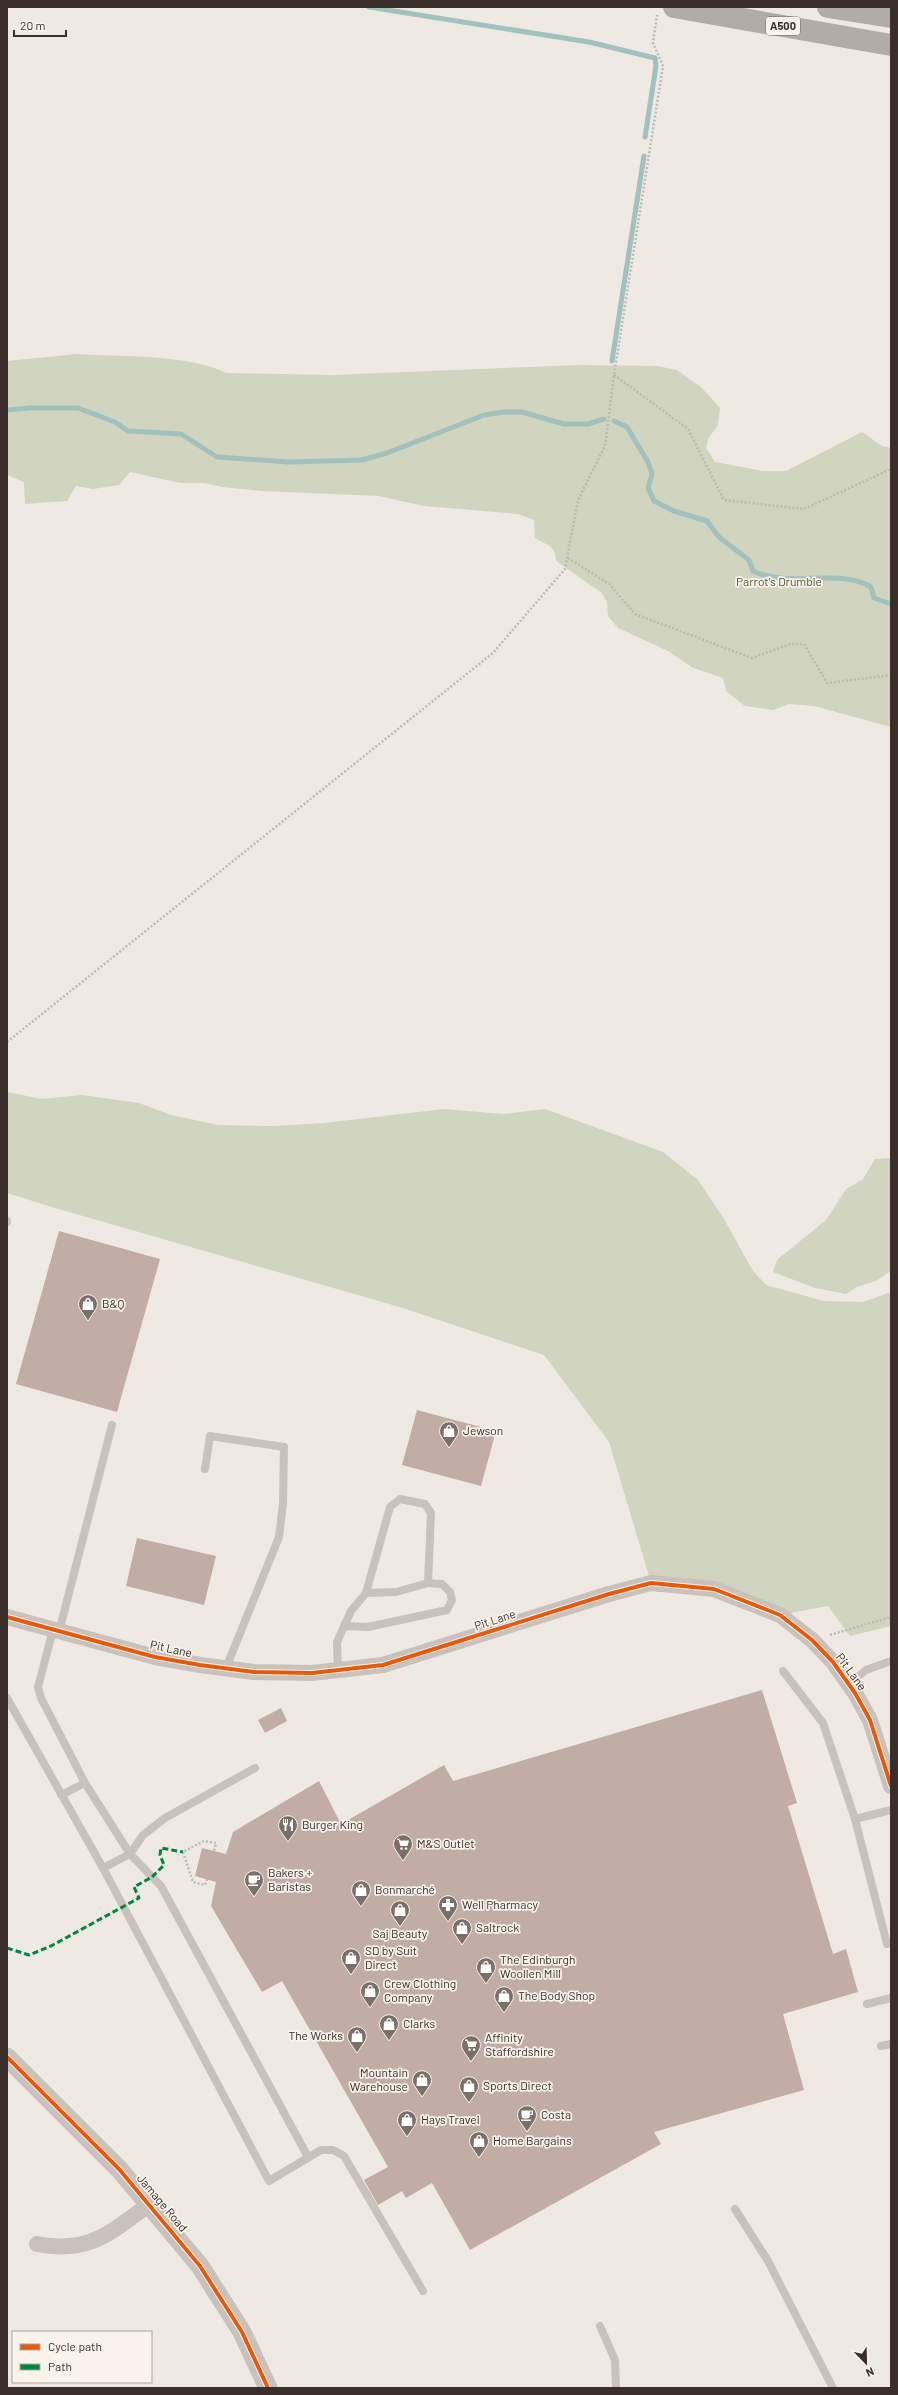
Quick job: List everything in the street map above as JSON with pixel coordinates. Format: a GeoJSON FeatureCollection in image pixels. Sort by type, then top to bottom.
{"type":"FeatureCollection","features":[{"type":"Feature","properties":{"kind":"highway","name":"A500"},"geometry":{"type":"LineString","coordinates":[[674,7],[891,45]]}},
{"type":"Feature","properties":{"kind":"highway"},"geometry":{"type":"LineString","coordinates":[[828,7],[891,17]]}},
{"type":"Feature","properties":{"kind":"street","name":"Pit Lane"},"geometry":{"type":"LineString","coordinates":[[7,1617],[155,1657],[254,1672],[298,1673],[338,1670],[383,1664],[609,1594],[651,1583],[714,1589],[780,1615],[812,1640],[833,1662],[849,1684],[870,1720],[891,1786]]}},
{"type":"Feature","properties":{"kind":"street","name":"Jamage Road"},"geometry":{"type":"LineString","coordinates":[[7,2057],[119,2168],[200,2266],[242,2332],[268,2388]]}},
{"type":"Feature","properties":{"kind":"street"},"geometry":{"type":"LineString","coordinates":[[37,2244],[56,2247],[77,2247],[96,2241],[150,2204]]}},
{"type":"Feature","properties":{"kind":"lane"},"geometry":{"type":"LineString","coordinates":[[112,1425],[56,1631],[38,1687],[41,1698],[85,1783],[130,1854],[161,1886],[308,2157]]}},
{"type":"Feature","properties":{"kind":"lane"},"geometry":{"type":"LineString","coordinates":[[205,1469],[210,1436],[284,1447],[283,1503],[279,1537],[226,1668]]}},
{"type":"Feature","properties":{"kind":"lane"},"geometry":{"type":"LineString","coordinates":[[338,1670],[337,1642],[350,1611],[366,1593],[390,1507],[400,1499],[425,1504],[431,1513],[428,1583]]}},
{"type":"Feature","properties":{"kind":"lane"},"geometry":{"type":"LineString","coordinates":[[344,1626],[368,1627],[447,1610],[452,1600],[450,1592],[442,1584],[428,1583],[396,1592],[366,1593]]}},
{"type":"Feature","properties":{"kind":"lane"},"geometry":{"type":"LineString","coordinates":[[849,1684],[866,1670],[891,1661]]}},
{"type":"Feature","properties":{"kind":"lane"},"geometry":{"type":"LineString","coordinates":[[783,1671],[823,1723],[855,1819],[887,1944]]}},
{"type":"Feature","properties":{"kind":"lane"},"geometry":{"type":"LineString","coordinates":[[7,1698],[103,1868],[269,2181],[321,2150],[333,2150],[344,2156],[423,2291]]}},
{"type":"Feature","properties":{"kind":"lane"},"geometry":{"type":"LineString","coordinates":[[103,1868],[130,1854],[143,1835],[165,1818],[255,1768]]}},
{"type":"Feature","properties":{"kind":"lane"},"geometry":{"type":"LineString","coordinates":[[61,1795],[85,1783]]}},
{"type":"Feature","properties":{"kind":"lane"},"geometry":{"type":"LineString","coordinates":[[855,1819],[891,1810]]}},
{"type":"Feature","properties":{"kind":"lane"},"geometry":{"type":"LineString","coordinates":[[867,2004],[891,1998]]}},
{"type":"Feature","properties":{"kind":"lane"},"geometry":{"type":"LineString","coordinates":[[881,2046],[891,2044]]}},
{"type":"Feature","properties":{"kind":"lane"},"geometry":{"type":"LineString","coordinates":[[735,2209],[768,2261],[833,2388]]}},
{"type":"Feature","properties":{"kind":"lane"},"geometry":{"type":"LineString","coordinates":[[600,2326],[615,2360],[616,2388]]}},
{"type":"Feature","properties":{"kind":"path"},"geometry":{"type":"LineString","coordinates":[[7,1042],[493,653],[565,570],[578,500],[605,446],[614,375],[663,66],[653,43],[658,7]]}},
{"type":"Feature","properties":{"kind":"path"},"geometry":{"type":"LineString","coordinates":[[614,375],[688,429],[724,500],[804,509],[891,469]]}},
{"type":"Feature","properties":{"kind":"path"},"geometry":{"type":"LineString","coordinates":[[568,558],[609,584],[635,614],[752,658],[790,644],[804,644],[827,683],[891,675]]}},
{"type":"Feature","properties":{"kind":"path"},"geometry":{"type":"LineString","coordinates":[[812,1640],[891,1617]]}},
{"type":"Feature","properties":{"kind":"path"},"geometry":{"type":"LineString","coordinates":[[207,1880],[205,1885],[193,1882],[183,1852],[204,1841],[216,1844],[214,1851]]}},
{"type":"Feature","properties":{"kind":"green space","name":"Parrot's Drumble"},"geometry":{"type":"Polygon","coordinates":[[[77,354],[174,359],[193,362],[226,373],[333,375],[578,365],[657,366],[677,370],[701,387],[720,408],[718,425],[708,439],[706,448],[715,462],[763,471],[786,471],[862,432],[882,446],[891,448],[891,727],[814,706],[789,704],[773,710],[745,706],[726,691],[723,678],[693,668],[668,651],[618,628],[608,616],[607,602],[602,593],[556,561],[556,556],[553,549],[535,538],[534,520],[518,514],[424,506],[379,496],[262,491],[222,487],[204,483],[180,483],[130,472],[119,485],[93,489],[76,486],[67,501],[25,504],[24,482],[7,475],[7,361],[77,354]]]}},
{"type":"Feature","properties":{"kind":"green space"},"geometry":{"type":"Polygon","coordinates":[[[7,1092],[42,1099],[82,1095],[139,1103],[171,1115],[218,1125],[273,1126],[324,1123],[444,1109],[503,1114],[545,1109],[663,1152],[698,1180],[724,1219],[753,1271],[766,1285],[824,1301],[863,1302],[891,1292],[891,1626],[850,1636],[828,1606],[780,1615],[748,1601],[651,1583],[609,1442],[544,1355],[403,1308],[7,1193],[7,1092]]]}},
{"type":"Feature","properties":{"kind":"green space"},"geometry":{"type":"Polygon","coordinates":[[[891,1158],[891,1271],[876,1281],[857,1287],[846,1294],[815,1288],[773,1272],[777,1260],[826,1220],[846,1189],[863,1179],[875,1159],[891,1158]]]}},
{"type":"Feature","properties":{"kind":"building","name":"B&Q"},"geometry":{"type":"Polygon","coordinates":[[[59,1231],[160,1259],[117,1412],[16,1384],[59,1231]]]}},
{"type":"Feature","properties":{"kind":"building","name":"Jewson"},"geometry":{"type":"Polygon","coordinates":[[[417,1410],[496,1431],[481,1486],[402,1465],[417,1410]]]}},
{"type":"Feature","properties":{"kind":"building"},"geometry":{"type":"Polygon","coordinates":[[[137,1538],[216,1556],[204,1605],[126,1586],[137,1538]]]}},
{"type":"Feature","properties":{"kind":"building"},"geometry":{"type":"Polygon","coordinates":[[[762,1690],[797,1803],[788,1806],[833,1954],[846,1949],[858,1992],[783,2014],[804,2090],[654,2132],[661,2144],[470,2250],[432,2183],[406,2198],[402,2191],[378,2205],[364,2180],[388,2167],[282,1981],[262,1992],[211,1906],[216,1882],[195,1876],[202,1848],[226,1854],[233,1832],[319,1781],[341,1824],[444,1765],[453,1781],[762,1690]]]}},
{"type":"Feature","properties":{"kind":"building"},"geometry":{"type":"Polygon","coordinates":[[[281,1708],[287,1721],[265,1733],[258,1720],[281,1708]]]}},
{"type":"Feature","properties":{"kind":"waterway"},"geometry":{"type":"LineString","coordinates":[[369,7],[589,42],[655,58],[656,66],[645,137]]}},
{"type":"Feature","properties":{"kind":"waterway"},"geometry":{"type":"LineString","coordinates":[[612,361],[644,156]]}},
{"type":"Feature","properties":{"kind":"waterway"},"geometry":{"type":"LineString","coordinates":[[7,410],[30,408],[78,408],[115,422],[128,431],[181,434],[217,457],[289,462],[362,460],[387,453],[484,415],[504,412],[522,412],[564,424],[588,424],[604,419]]}},
{"type":"Feature","properties":{"kind":"waterway"},"geometry":{"type":"LineString","coordinates":[[614,421],[627,427],[648,462],[652,474],[648,488],[654,501],[674,511],[707,521],[719,537],[749,560],[753,571],[768,576],[783,578],[829,578],[858,581],[871,587],[874,598],[891,604]]}},
{"type":"Feature","properties":{"kind":"marked path"},"geometry":{"type":"LineString","coordinates":[[7,1948],[29,1955],[51,1946],[139,1898],[134,1887],[152,1877],[164,1865],[160,1855],[161,1848],[183,1852]]}},
{"type":"Feature","properties":{"kind":"cycle path"},"geometry":{"type":"LineString","coordinates":[[7,1617],[155,1657],[254,1672],[312,1673],[383,1665],[609,1594],[651,1583],[714,1589],[780,1615],[812,1640],[833,1662],[855,1693],[870,1720],[891,1786]]}},
{"type":"Feature","properties":{"kind":"cycle path"},"geometry":{"type":"LineString","coordinates":[[7,2057],[119,2169],[200,2266],[242,2332],[268,2388]]}},
{"type":"Feature","properties":{"kind":"place","name":"B&Q"},"geometry":{"type":"Point","coordinates":[88,1321]}},
{"type":"Feature","properties":{"kind":"place","name":"Jewson"},"geometry":{"type":"Point","coordinates":[449,1448]}},
{"type":"Feature","properties":{"kind":"place","name":"Burger King"},"geometry":{"type":"Point","coordinates":[288,1842]}},
{"type":"Feature","properties":{"kind":"place","name":"M&S Outlet"},"geometry":{"type":"Point","coordinates":[403,1861]}},
{"type":"Feature","properties":{"kind":"place","name":"Bakers + Baristas"},"geometry":{"type":"Point","coordinates":[254,1897]}},
{"type":"Feature","properties":{"kind":"place","name":"Bonmarché"},"geometry":{"type":"Point","coordinates":[361,1907]}},
{"type":"Feature","properties":{"kind":"place","name":"Well Pharmacy"},"geometry":{"type":"Point","coordinates":[448,1922]}},
{"type":"Feature","properties":{"kind":"place","name":"Saj Beauty"},"geometry":{"type":"Point","coordinates":[400,1927]}},
{"type":"Feature","properties":{"kind":"place","name":"Saltrock"},"geometry":{"type":"Point","coordinates":[462,1945]}},
{"type":"Feature","properties":{"kind":"place","name":"SD by Suit Direct"},"geometry":{"type":"Point","coordinates":[351,1975]}},
{"type":"Feature","properties":{"kind":"place","name":"The Edinburgh Woollen Mill"},"geometry":{"type":"Point","coordinates":[486,1984]}},
{"type":"Feature","properties":{"kind":"place","name":"Crew Clothing Company"},"geometry":{"type":"Point","coordinates":[370,2008]}},
{"type":"Feature","properties":{"kind":"place","name":"The Body Shop"},"geometry":{"type":"Point","coordinates":[504,2013]}},
{"type":"Feature","properties":{"kind":"place","name":"Clarks"},"geometry":{"type":"Point","coordinates":[389,2041]}},
{"type":"Feature","properties":{"kind":"place","name":"The Works"},"geometry":{"type":"Point","coordinates":[357,2053]}},
{"type":"Feature","properties":{"kind":"place","name":"Affinity Staffordshire"},"geometry":{"type":"Point","coordinates":[471,2062]}},
{"type":"Feature","properties":{"kind":"place","name":"Mountain Warehouse"},"geometry":{"type":"Point","coordinates":[422,2097]}},
{"type":"Feature","properties":{"kind":"place","name":"Sports Direct"},"geometry":{"type":"Point","coordinates":[469,2103]}},
{"type":"Feature","properties":{"kind":"place","name":"Costa"},"geometry":{"type":"Point","coordinates":[527,2132]}},
{"type":"Feature","properties":{"kind":"place","name":"Hays Travel"},"geometry":{"type":"Point","coordinates":[407,2137]}},
{"type":"Feature","properties":{"kind":"place","name":"Home Bargains"},"geometry":{"type":"Point","coordinates":[479,2158]}}]}
